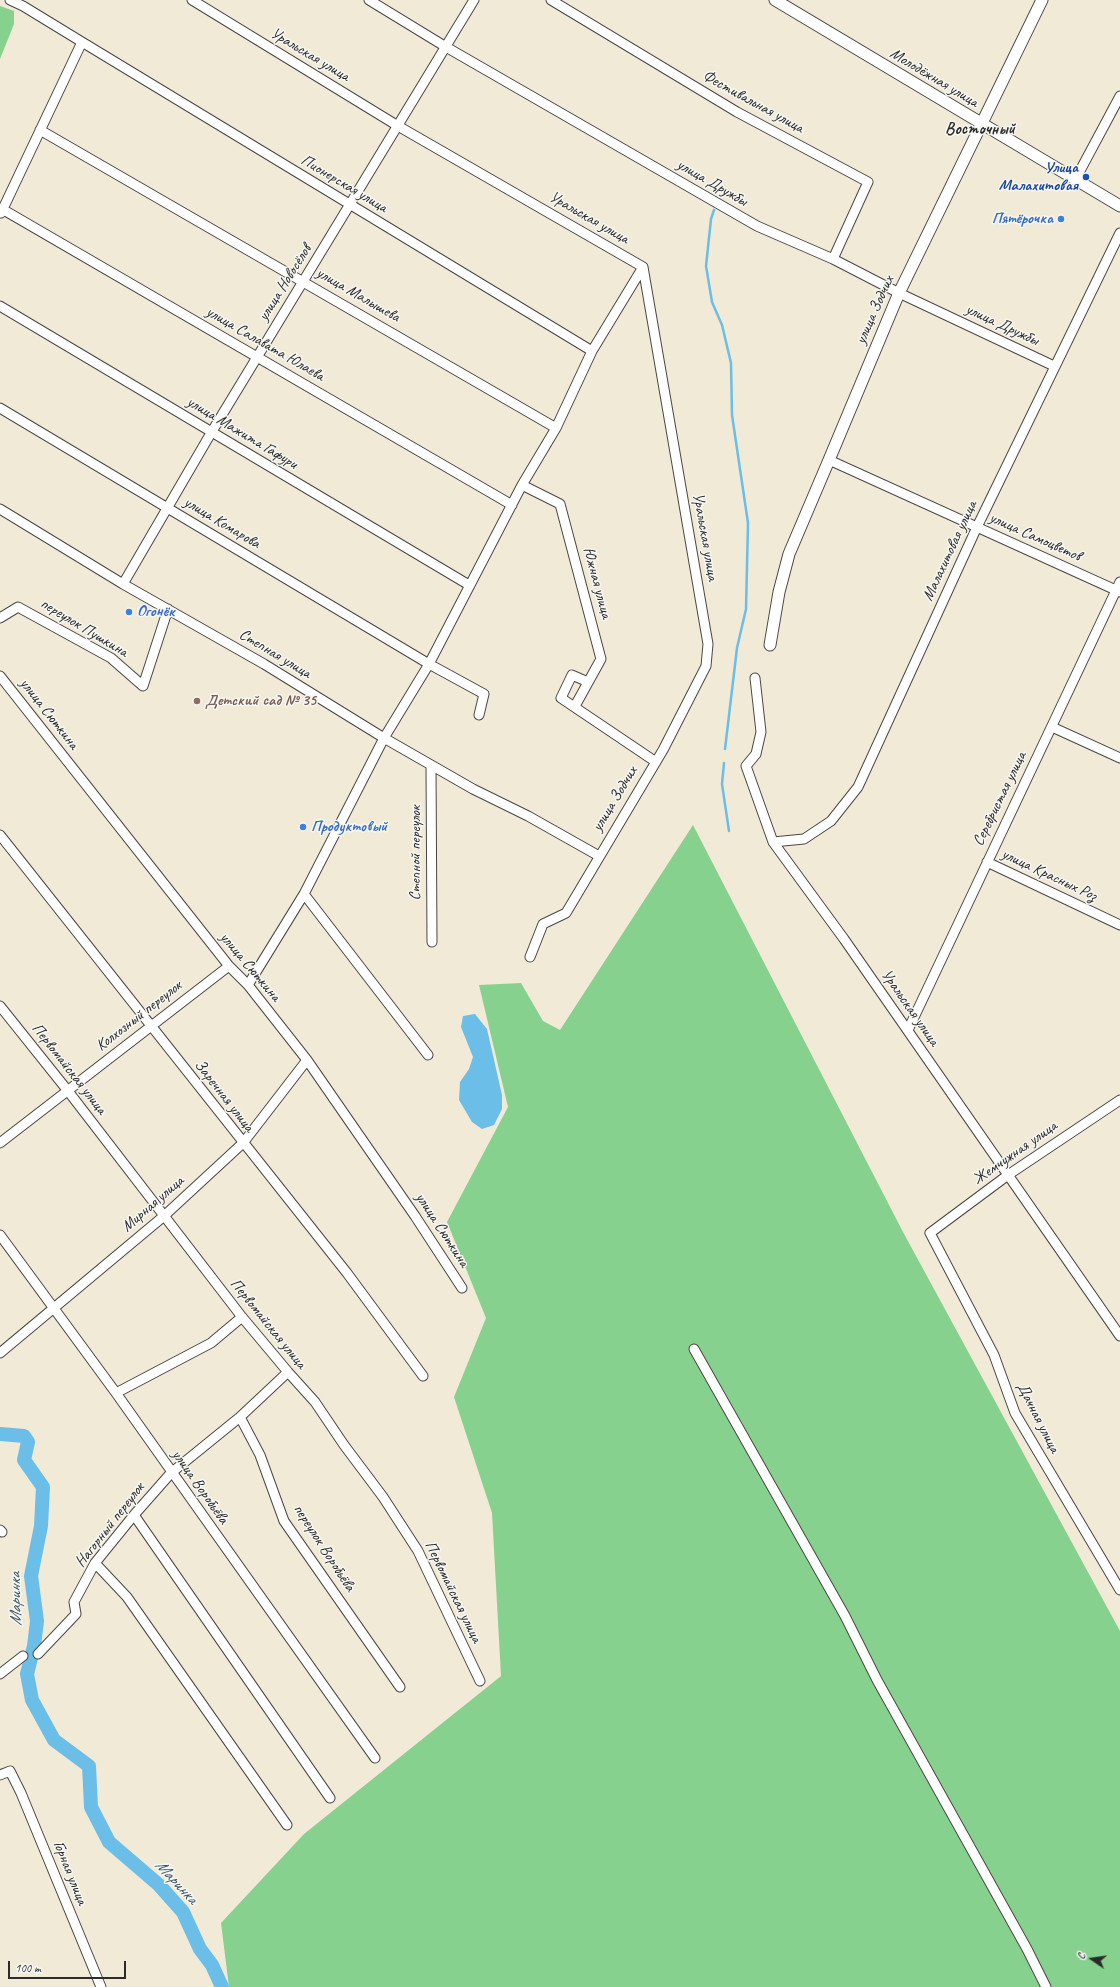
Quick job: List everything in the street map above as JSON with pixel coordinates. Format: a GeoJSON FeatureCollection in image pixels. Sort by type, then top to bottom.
{"type":"FeatureCollection","features":[{"type":"Feature","properties":{"kind":"street","name":"Пионерская улица"},"geometry":{"type":"LineString","coordinates":[[10,0],[23,6],[592,351]]}},
{"type":"Feature","properties":{"kind":"street","name":"Уральская улица"},"geometry":{"type":"LineString","coordinates":[[192,0],[398,126],[643,267],[708,644]]}},
{"type":"Feature","properties":{"kind":"street","name":"улица Дружбы"},"geometry":{"type":"LineString","coordinates":[[369,0],[446,47],[757,226],[833,259],[899,293],[1054,366]]}},
{"type":"Feature","properties":{"kind":"street","name":"улица Новосёлов"},"geometry":{"type":"LineString","coordinates":[[123,584],[211,433],[474,0]]}},
{"type":"Feature","properties":{"kind":"street","name":"Фестивальная улица"},"geometry":{"type":"LineString","coordinates":[[551,0],[737,112],[868,182],[833,259]]}},
{"type":"Feature","properties":{"kind":"street","name":"Молодёжная улица"},"geometry":{"type":"LineString","coordinates":[[775,0],[982,125],[1120,206]]}},
{"type":"Feature","properties":{"kind":"street","name":"улица Зодчих"},"geometry":{"type":"LineString","coordinates":[[770,645],[779,592],[789,554],[899,293],[1042,0]]}},
{"type":"Feature","properties":{"kind":"street"},"geometry":{"type":"LineString","coordinates":[[1,212],[82,42]]}},
{"type":"Feature","properties":{"kind":"street"},"geometry":{"type":"LineString","coordinates":[[1075,180],[1120,96]]}},
{"type":"Feature","properties":{"kind":"street","name":"улица Малышева"},"geometry":{"type":"LineString","coordinates":[[40,130],[304,281],[556,428]]}},
{"type":"Feature","properties":{"kind":"street","name":"улица Салавата Юлаева"},"geometry":{"type":"LineString","coordinates":[[1,212],[257,357],[512,505]]}},
{"type":"Feature","properties":{"kind":"street","name":"Малахитовая улица"},"geometry":{"type":"LineString","coordinates":[[773,842],[804,840],[831,821],[858,787],[1054,366],[1120,233]]}},
{"type":"Feature","properties":{"kind":"street"},"geometry":{"type":"LineString","coordinates":[[248,985],[304,894],[384,738],[429,664],[522,485],[556,428],[592,351],[643,267]]}},
{"type":"Feature","properties":{"kind":"street","name":"улица Мажита Гафури"},"geometry":{"type":"LineString","coordinates":[[0,306],[211,433],[469,585]]}},
{"type":"Feature","properties":{"kind":"street","name":"улица Комарова"},"geometry":{"type":"LineString","coordinates":[[0,408],[429,664],[484,694],[479,715]]}},
{"type":"Feature","properties":{"kind":"street","name":"улица Самоцветов"},"geometry":{"type":"LineString","coordinates":[[829,460],[1119,588]]}},
{"type":"Feature","properties":{"kind":"street","name":"Южная улица"},"geometry":{"type":"LineString","coordinates":[[522,485],[560,504],[601,659],[575,706]]}},
{"type":"Feature","properties":{"kind":"street","name":"Степная улица"},"geometry":{"type":"LineString","coordinates":[[0,509],[123,584],[270,668],[384,738],[599,856]]}},
{"type":"Feature","properties":{"kind":"street","name":"Серебристая улица"},"geometry":{"type":"LineString","coordinates":[[908,1030],[986,862],[1119,588]]}},
{"type":"Feature","properties":{"kind":"street","name":"переулок Пушкина"},"geometry":{"type":"LineString","coordinates":[[0,618],[18,607],[111,658],[143,686],[168,609]]}},
{"type":"Feature","properties":{"kind":"street","name":"улица Зодчих"},"geometry":{"type":"LineString","coordinates":[[530,957],[543,924],[566,913],[656,762],[706,666],[708,644]]}},
{"type":"Feature","properties":{"kind":"street"},"geometry":{"type":"LineString","coordinates":[[588,682],[572,675],[561,698],[656,762]]}},
{"type":"Feature","properties":{"kind":"street","name":"улица Сюткина"},"geometry":{"type":"LineString","coordinates":[[0,676],[229,966],[248,985],[307,1060],[415,1216],[462,1288]]}},
{"type":"Feature","properties":{"kind":"street","name":"Уральская улица"},"geometry":{"type":"LineString","coordinates":[[755,678],[762,732],[756,754],[746,766],[773,842],[908,1030],[1120,1336]]}},
{"type":"Feature","properties":{"kind":"street"},"geometry":{"type":"LineString","coordinates":[[1052,727],[1120,758]]}},
{"type":"Feature","properties":{"kind":"street","name":"Степной переулок"},"geometry":{"type":"LineString","coordinates":[[431,765],[432,942]]}},
{"type":"Feature","properties":{"kind":"street","name":"Заречная улица"},"geometry":{"type":"LineString","coordinates":[[0,835],[347,1274],[423,1376]]}},
{"type":"Feature","properties":{"kind":"street","name":"улица Красных Роз"},"geometry":{"type":"LineString","coordinates":[[986,862],[1120,925]]}},
{"type":"Feature","properties":{"kind":"street"},"geometry":{"type":"LineString","coordinates":[[304,894],[428,1055]]}},
{"type":"Feature","properties":{"kind":"street","name":"Колхозный переулок"},"geometry":{"type":"LineString","coordinates":[[0,1143],[229,966]]}},
{"type":"Feature","properties":{"kind":"street","name":"Первомайская улица"},"geometry":{"type":"LineString","coordinates":[[0,1006],[68,1091],[242,1318],[315,1402],[383,1497],[418,1551],[480,1681]]}},
{"type":"Feature","properties":{"kind":"street","name":"Мирная улица"},"geometry":{"type":"LineString","coordinates":[[0,1353],[164,1216],[243,1143],[307,1060]]}},
{"type":"Feature","properties":{"kind":"street","name":"Жемчужная улица"},"geometry":{"type":"LineString","coordinates":[[930,1232],[1008,1175],[1120,1100]]}},
{"type":"Feature","properties":{"kind":"street","name":"Дачная улица"},"geometry":{"type":"LineString","coordinates":[[930,1232],[994,1355],[1015,1413],[1120,1590]]}},
{"type":"Feature","properties":{"kind":"street","name":"улица Воробьёва"},"geometry":{"type":"LineString","coordinates":[[0,1235],[116,1393],[375,1758]]}},
{"type":"Feature","properties":{"kind":"street"},"geometry":{"type":"LineString","coordinates":[[116,1393],[211,1343],[242,1318]]}},
{"type":"Feature","properties":{"kind":"street"},"geometry":{"type":"LineString","coordinates":[[694,1349],[847,1620],[877,1680],[1046,1987]]}},
{"type":"Feature","properties":{"kind":"street","name":"Нагорный переулок"},"geometry":{"type":"LineString","coordinates":[[38,1654],[76,1614],[74,1602],[95,1563],[134,1515],[172,1473],[240,1417],[288,1372]]}},
{"type":"Feature","properties":{"kind":"street","name":"переулок Воробьёва"},"geometry":{"type":"LineString","coordinates":[[240,1417],[260,1455],[284,1521],[400,1687]]}},
{"type":"Feature","properties":{"kind":"street"},"geometry":{"type":"LineString","coordinates":[[134,1515],[330,1798]]}},
{"type":"Feature","properties":{"kind":"street"},"geometry":{"type":"LineString","coordinates":[[95,1563],[127,1597],[287,1825]]}},
{"type":"Feature","properties":{"kind":"street"},"geometry":{"type":"LineString","coordinates":[[0,1674],[24,1656]]}},
{"type":"Feature","properties":{"kind":"street","name":"Горная улица"},"geometry":{"type":"LineString","coordinates":[[0,1775],[10,1771],[101,1987]]}},
{"type":"Feature","properties":{"kind":"green space"},"geometry":{"type":"Polygon","coordinates":[[[0,6],[14,11],[14,24],[0,59],[0,6]]]}},
{"type":"Feature","properties":{"kind":"green space"},"geometry":{"type":"Polygon","coordinates":[[[693,825],[903,1232],[1120,1631],[1120,1987],[229,1987],[221,1923],[304,1834],[501,1676],[492,1513],[454,1397],[486,1318],[447,1222],[508,1107],[479,985],[521,983],[543,1021],[560,1030],[693,825]]]}},
{"type":"Feature","properties":{"kind":"water"},"geometry":{"type":"Polygon","coordinates":[[[475,1014],[487,1029],[502,1095],[502,1109],[494,1125],[482,1129],[472,1122],[459,1100],[460,1082],[469,1069],[473,1057],[461,1027],[463,1016],[475,1014]]]}},
{"type":"Feature","properties":{"kind":"waterway"},"geometry":{"type":"LineString","coordinates":[[714,210],[711,219],[706,266],[712,302],[722,325],[731,363],[732,415],[748,523],[746,609],[737,648],[725,749]]}},
{"type":"Feature","properties":{"kind":"waterway"},"geometry":{"type":"LineString","coordinates":[[724,763],[722,784],[729,831]]}},
{"type":"Feature","properties":{"kind":"waterway","name":"Маринка"},"geometry":{"type":"LineString","coordinates":[[0,1434],[24,1436],[28,1442],[24,1460],[43,1487],[41,1526],[31,1576],[37,1621],[34,1646],[27,1674],[32,1700],[54,1740],[89,1766],[91,1807],[109,1842],[159,1885],[183,1912],[200,1949],[212,1965],[222,1987]]}},
{"type":"Feature","properties":{"kind":"place","name":"Улица Малахитовая"},"geometry":{"type":"Point","coordinates":[1086,177]}},
{"type":"Feature","properties":{"kind":"place","name":"Пятёрочка"},"geometry":{"type":"Point","coordinates":[1061,219]}},
{"type":"Feature","properties":{"kind":"place","name":"Огонёк"},"geometry":{"type":"Point","coordinates":[129,612]}},
{"type":"Feature","properties":{"kind":"place","name":"Детский сад № 35"},"geometry":{"type":"Point","coordinates":[197,701]}},
{"type":"Feature","properties":{"kind":"place","name":"Продуктовый"},"geometry":{"type":"Point","coordinates":[303,827]}},
{"type":"Feature","properties":{"kind":"district","name":"Восточный"},"geometry":{"type":"Point","coordinates":[980,130]}}]}
